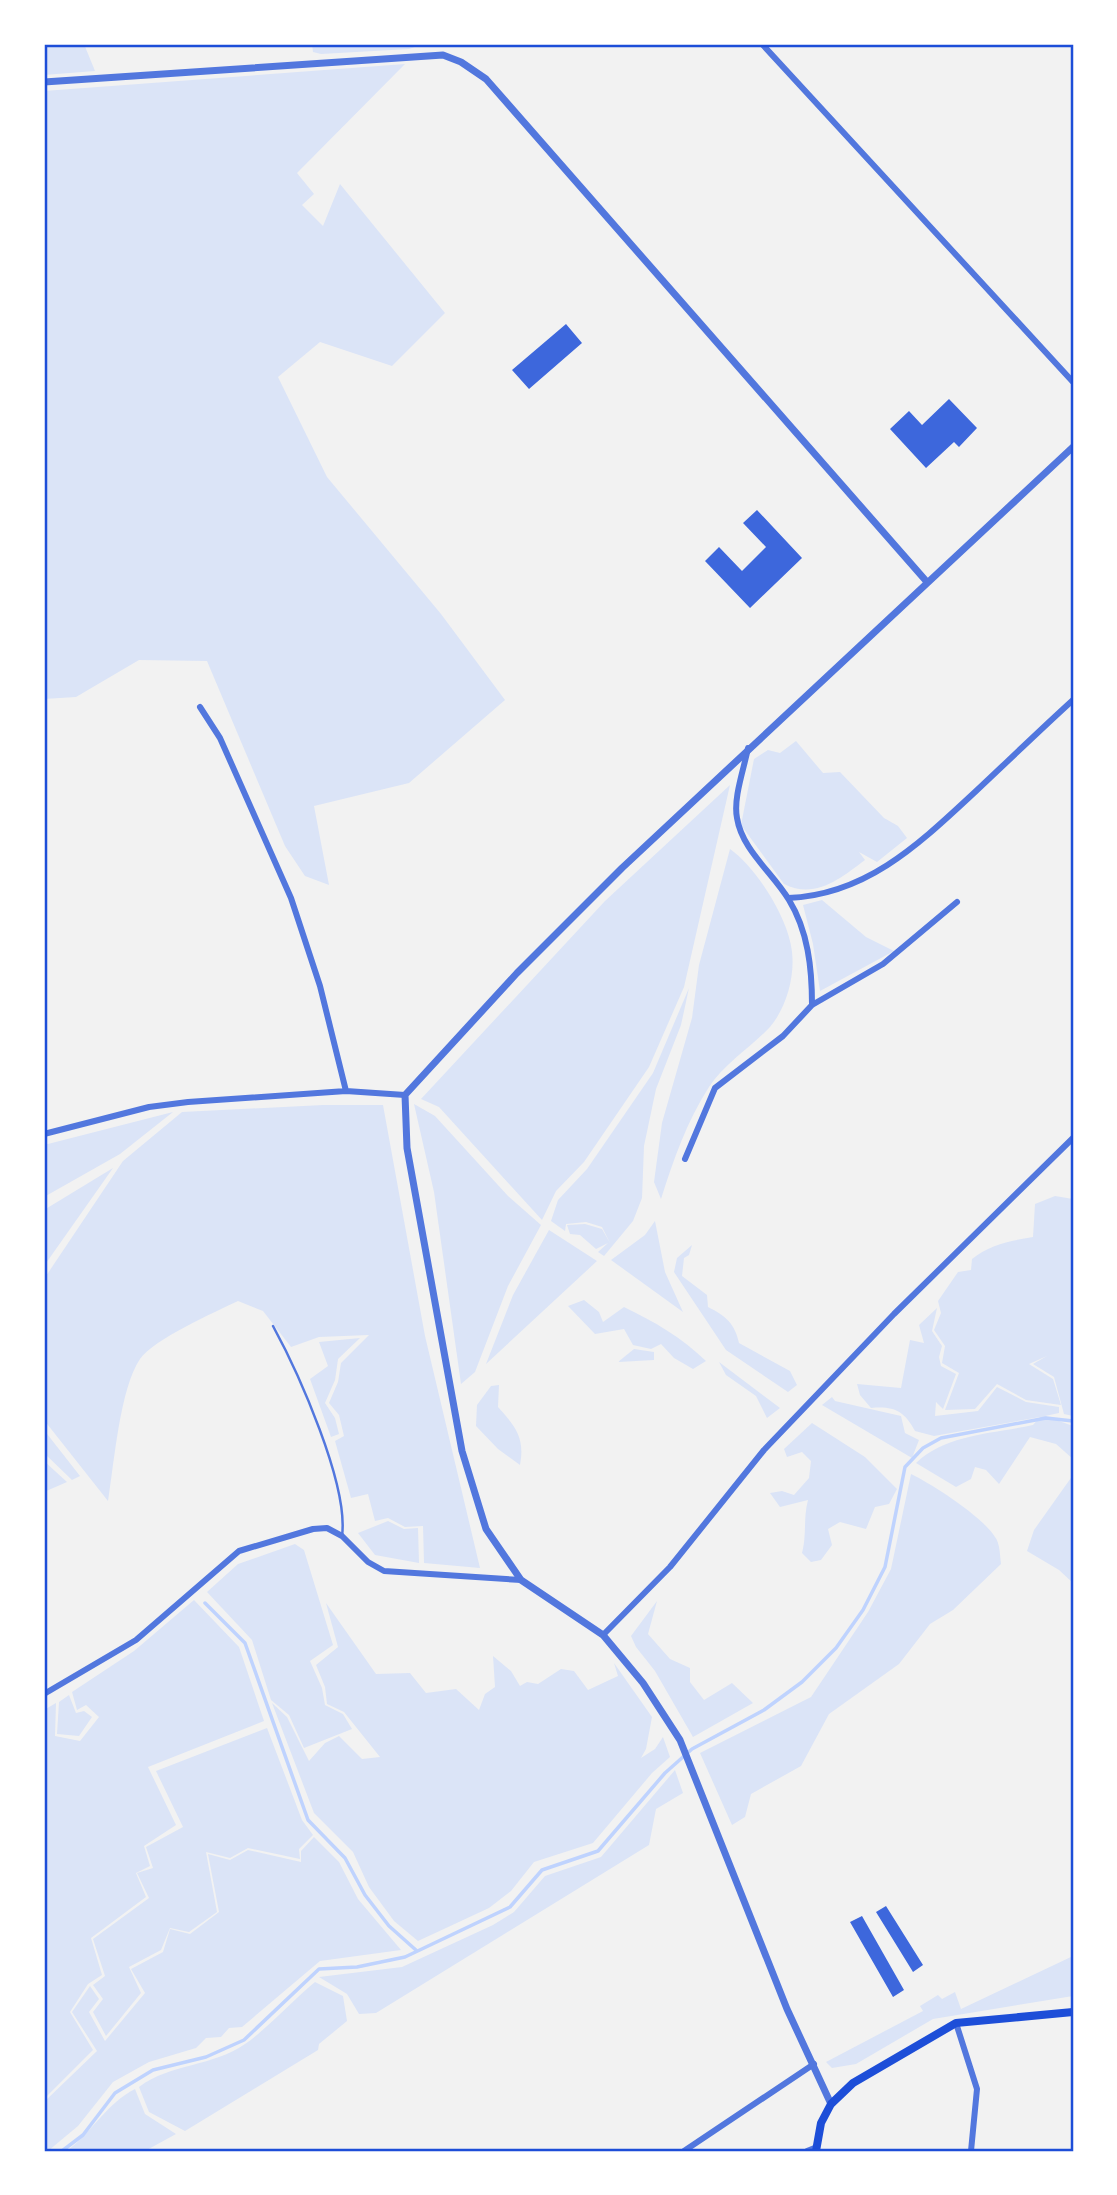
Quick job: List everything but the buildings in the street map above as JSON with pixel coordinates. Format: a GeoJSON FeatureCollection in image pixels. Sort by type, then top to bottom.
{"type":"FeatureCollection","features":[{"type":"Feature","properties":{"kind":"main road"},"geometry":{"type":"LineString","coordinates":[[817,2149],[821,2123],[831,2104],[853,2083],[956,2023],[1073,2012]]}},
{"type":"Feature","properties":{"kind":"street"},"geometry":{"type":"LineString","coordinates":[[762,44],[1073,382]]}},
{"type":"Feature","properties":{"kind":"street"},"geometry":{"type":"LineString","coordinates":[[44,82],[443,55],[461,62],[486,79],[927,582]]}},
{"type":"Feature","properties":{"kind":"street"},"geometry":{"type":"LineString","coordinates":[[831,2104],[787,2010],[720,1848],[680,1740],[643,1684],[603,1635],[521,1580],[486,1530],[462,1451],[407,1148],[405,1095],[565,926],[748,748],[1073,447]]}},
{"type":"Feature","properties":{"kind":"street"},"geometry":{"type":"LineString","coordinates":[[789,898],[816,897],[838,891],[864,880],[913,849],[1073,700]]}},
{"type":"Feature","properties":{"kind":"street"},"geometry":{"type":"LineString","coordinates":[[200,707],[220,738],[291,898],[320,986],[346,1091]]}},
{"type":"Feature","properties":{"kind":"street"},"geometry":{"type":"LineString","coordinates":[[748,748],[736,815],[741,835],[789,898],[801,922],[812,972],[812,1004]]}},
{"type":"Feature","properties":{"kind":"street"},"geometry":{"type":"LineString","coordinates":[[685,1159],[715,1087],[783,1036],[812,1004],[883,964],[957,902]]}},
{"type":"Feature","properties":{"kind":"street"},"geometry":{"type":"LineString","coordinates":[[44,1134],[149,1107],[346,1091],[405,1095]]}},
{"type":"Feature","properties":{"kind":"street"},"geometry":{"type":"LineString","coordinates":[[603,1635],[670,1567],[764,1450],[894,1314],[1073,1138]]}},
{"type":"Feature","properties":{"kind":"street"},"geometry":{"type":"LineString","coordinates":[[44,1694],[136,1640],[239,1551],[313,1529],[327,1528],[342,1536],[369,1562],[384,1571],[521,1580]]}},
{"type":"Feature","properties":{"kind":"street"},"geometry":{"type":"LineString","coordinates":[[956,2023],[977,2089],[971,2151]]}},
{"type":"Feature","properties":{"kind":"street"},"geometry":{"type":"LineString","coordinates":[[684,2151],[814,2064]]}},
{"type":"Feature","properties":{"kind":"street"},"geometry":{"type":"LineString","coordinates":[[807,2151],[817,2149]]}},
{"type":"Feature","properties":{"kind":"lane"},"geometry":{"type":"LineString","coordinates":[[273,1326],[320,1432],[345,1518],[342,1536]]}},
{"type":"Feature","properties":{"kind":"shaded area"},"geometry":{"type":"Polygon","coordinates":[[[44,44],[84,44],[95,71],[44,75],[44,44]]]}},
{"type":"Feature","properties":{"kind":"shaded area"},"geometry":{"type":"Polygon","coordinates":[[[312,44],[424,44],[409,49],[321,54],[313,52],[312,44]]]}},
{"type":"Feature","properties":{"kind":"shaded area"},"geometry":{"type":"Polygon","coordinates":[[[405,64],[297,173],[314,194],[302,205],[323,226],[340,184],[445,313],[392,366],[320,342],[278,377],[327,477],[441,614],[505,700],[409,783],[314,806],[329,885],[305,876],[285,846],[207,661],[139,660],[76,697],[44,699],[44,91],[405,64]]]}},
{"type":"Feature","properties":{"kind":"shaded area"},"geometry":{"type":"Polygon","coordinates":[[[796,741],[823,773],[840,772],[884,818],[898,826],[907,838],[877,862],[859,852],[865,860],[847,874],[827,885],[806,890],[784,884],[741,825],[754,759],[768,750],[780,753],[796,741]]]}},
{"type":"Feature","properties":{"kind":"shaded area"},"geometry":{"type":"Polygon","coordinates":[[[730,785],[684,987],[649,1067],[584,1162],[556,1191],[542,1220],[439,1107],[421,1099],[605,901],[730,785]]]}},
{"type":"Feature","properties":{"kind":"shaded area"},"geometry":{"type":"Polygon","coordinates":[[[730,849],[760,881],[785,925],[792,952],[791,982],[781,1011],[770,1027],[722,1071],[701,1100],[681,1142],[661,1199],[654,1182],[662,1123],[692,1018],[699,965],[730,849]]]}},
{"type":"Feature","properties":{"kind":"shaded area"},"geometry":{"type":"Polygon","coordinates":[[[822,900],[866,937],[894,951],[820,991],[813,944],[803,905],[822,900]]]}},
{"type":"Feature","properties":{"kind":"shaded area"},"geometry":{"type":"Polygon","coordinates":[[[689,988],[681,1025],[656,1089],[644,1146],[642,1198],[633,1221],[604,1256],[598,1252],[608,1243],[596,1249],[580,1235],[570,1234],[567,1225],[585,1224],[602,1229],[610,1243],[602,1227],[586,1222],[566,1224],[565,1231],[551,1221],[558,1200],[587,1169],[653,1073],[689,988]]]}},
{"type":"Feature","properties":{"kind":"shaded area"},"geometry":{"type":"Polygon","coordinates":[[[414,1104],[435,1116],[508,1196],[541,1225],[508,1286],[475,1372],[461,1384],[434,1192],[414,1104]]]}},
{"type":"Feature","properties":{"kind":"shaded area"},"geometry":{"type":"Polygon","coordinates":[[[383,1105],[425,1336],[480,1568],[424,1563],[423,1526],[405,1527],[388,1518],[375,1521],[368,1494],[351,1498],[335,1441],[344,1436],[339,1415],[329,1403],[338,1382],[341,1363],[369,1335],[319,1337],[291,1347],[263,1311],[238,1301],[158,1343],[140,1359],[127,1388],[108,1501],[44,1420],[44,1279],[123,1161],[182,1112],[383,1105]]]}},
{"type":"Feature","properties":{"kind":"shaded area"},"geometry":{"type":"Polygon","coordinates":[[[173,1112],[120,1154],[44,1197],[44,1145],[173,1112]]]}},
{"type":"Feature","properties":{"kind":"shaded area"},"geometry":{"type":"Polygon","coordinates":[[[113,1168],[44,1266],[44,1210],[113,1168]]]}},
{"type":"Feature","properties":{"kind":"shaded area"},"geometry":{"type":"Polygon","coordinates":[[[1055,1196],[1073,1199],[1073,1416],[1064,1414],[1054,1377],[1033,1364],[1047,1356],[1029,1364],[1053,1379],[1061,1405],[1026,1400],[997,1384],[975,1409],[945,1410],[959,1373],[942,1363],[945,1346],[934,1330],[941,1313],[938,1301],[958,1272],[971,1270],[972,1259],[979,1254],[1001,1244],[1033,1237],[1035,1204],[1055,1196]]]}},
{"type":"Feature","properties":{"kind":"shaded area"},"geometry":{"type":"Polygon","coordinates":[[[655,1221],[665,1272],[683,1312],[611,1260],[645,1235],[655,1221]]]}},
{"type":"Feature","properties":{"kind":"shaded area"},"geometry":{"type":"Polygon","coordinates":[[[549,1230],[597,1261],[486,1364],[513,1295],[549,1230]]]}},
{"type":"Feature","properties":{"kind":"shaded area"},"geometry":{"type":"Polygon","coordinates":[[[692,1245],[689,1255],[684,1258],[682,1276],[707,1295],[708,1307],[729,1321],[739,1343],[790,1371],[797,1385],[788,1392],[726,1350],[674,1272],[677,1258],[692,1245]]]}},
{"type":"Feature","properties":{"kind":"shaded area"},"geometry":{"type":"Polygon","coordinates":[[[584,1300],[599,1312],[603,1322],[624,1307],[677,1337],[706,1361],[693,1369],[674,1358],[661,1344],[651,1349],[633,1345],[624,1329],[595,1334],[568,1306],[584,1300]]]}},
{"type":"Feature","properties":{"kind":"shaded area"},"geometry":{"type":"Polygon","coordinates":[[[937,1308],[932,1331],[942,1346],[939,1357],[941,1366],[956,1374],[943,1409],[936,1402],[935,1416],[978,1411],[997,1387],[1026,1402],[1059,1407],[1059,1413],[1045,1416],[1073,1426],[1073,1459],[1056,1444],[1030,1437],[999,1484],[986,1470],[975,1467],[971,1479],[956,1487],[916,1463],[941,1446],[986,1433],[1033,1425],[1040,1417],[934,1436],[915,1431],[907,1418],[897,1411],[871,1408],[860,1395],[857,1384],[901,1388],[910,1340],[924,1343],[919,1325],[937,1308]]]}},
{"type":"Feature","properties":{"kind":"shaded area"},"geometry":{"type":"Polygon","coordinates":[[[360,1338],[338,1359],[335,1380],[325,1403],[335,1418],[339,1434],[331,1437],[310,1379],[328,1366],[319,1342],[360,1338]]]}},
{"type":"Feature","properties":{"kind":"shaded area"},"geometry":{"type":"Polygon","coordinates":[[[634,1349],[654,1352],[654,1360],[618,1362],[634,1349]]]}},
{"type":"Feature","properties":{"kind":"shaded area"},"geometry":{"type":"Polygon","coordinates":[[[719,1362],[780,1408],[767,1418],[756,1396],[726,1375],[719,1362]]]}},
{"type":"Feature","properties":{"kind":"shaded area"},"geometry":{"type":"Polygon","coordinates":[[[499,1385],[498,1407],[518,1433],[521,1447],[520,1465],[498,1449],[476,1426],[477,1405],[491,1386],[499,1385]]]}},
{"type":"Feature","properties":{"kind":"shaded area"},"geometry":{"type":"Polygon","coordinates":[[[832,1397],[835,1401],[901,1416],[905,1433],[919,1440],[912,1458],[822,1405],[832,1397]]]}},
{"type":"Feature","properties":{"kind":"shaded area"},"geometry":{"type":"Polygon","coordinates":[[[812,1423],[865,1457],[897,1489],[889,1504],[875,1507],[866,1529],[840,1522],[828,1529],[832,1545],[821,1560],[811,1562],[802,1553],[808,1500],[780,1507],[770,1493],[782,1491],[794,1495],[809,1478],[811,1461],[802,1452],[787,1457],[784,1449],[812,1423]]]}},
{"type":"Feature","properties":{"kind":"shaded area"},"geometry":{"type":"Polygon","coordinates":[[[44,1430],[80,1476],[72,1480],[44,1453],[44,1430]]]}},
{"type":"Feature","properties":{"kind":"shaded area"},"geometry":{"type":"Polygon","coordinates":[[[44,1461],[67,1482],[44,1492],[44,1461]]]}},
{"type":"Feature","properties":{"kind":"shaded area"},"geometry":{"type":"Polygon","coordinates":[[[911,1474],[956,1502],[989,1529],[998,1543],[1001,1564],[953,1610],[930,1624],[899,1664],[829,1714],[801,1766],[751,1794],[745,1817],[732,1825],[700,1753],[811,1697],[868,1612],[891,1569],[911,1474]]]}},
{"type":"Feature","properties":{"kind":"shaded area"},"geometry":{"type":"Polygon","coordinates":[[[1073,1475],[1073,1583],[1059,1570],[1027,1551],[1034,1530],[1073,1475]]]}},
{"type":"Feature","properties":{"kind":"shaded area"},"geometry":{"type":"Polygon","coordinates":[[[388,1521],[404,1529],[418,1528],[419,1563],[375,1555],[358,1533],[388,1521]]]}},
{"type":"Feature","properties":{"kind":"shaded area"},"geometry":{"type":"Polygon","coordinates":[[[295,1544],[304,1550],[333,1645],[310,1661],[322,1688],[325,1705],[343,1714],[352,1729],[304,1748],[289,1715],[271,1700],[252,1640],[207,1592],[238,1564],[295,1544]]]}},
{"type":"Feature","properties":{"kind":"shaded area"},"geometry":{"type":"Polygon","coordinates":[[[194,1600],[239,1647],[264,1721],[148,1767],[176,1825],[144,1846],[150,1866],[136,1873],[146,1897],[91,1938],[102,1975],[88,1984],[70,2012],[93,2050],[44,2099],[44,1710],[56,1703],[55,1736],[80,1741],[99,1717],[86,1705],[77,1710],[72,1692],[134,1651],[194,1600]]]}},
{"type":"Feature","properties":{"kind":"shaded area"},"geometry":{"type":"Polygon","coordinates":[[[657,1601],[648,1634],[670,1659],[690,1668],[690,1682],[704,1700],[732,1683],[753,1703],[693,1737],[655,1671],[631,1636],[657,1601]]]}},
{"type":"Feature","properties":{"kind":"shaded area"},"geometry":{"type":"Polygon","coordinates":[[[326,1603],[376,1674],[410,1673],[426,1693],[456,1689],[479,1710],[485,1694],[495,1687],[493,1656],[511,1671],[520,1686],[527,1682],[538,1684],[561,1669],[574,1671],[588,1690],[618,1676],[614,1663],[652,1717],[646,1749],[641,1758],[655,1749],[663,1737],[670,1757],[652,1773],[593,1843],[534,1862],[511,1891],[489,1908],[418,1941],[394,1921],[369,1887],[353,1852],[314,1813],[272,1703],[287,1717],[309,1761],[325,1743],[339,1736],[362,1759],[380,1757],[344,1712],[327,1704],[325,1687],[316,1665],[338,1647],[326,1603]]]}},
{"type":"Feature","properties":{"kind":"shaded area"},"geometry":{"type":"Polygon","coordinates":[[[69,1695],[76,1713],[84,1711],[92,1717],[79,1736],[57,1734],[59,1702],[69,1695]]]}},
{"type":"Feature","properties":{"kind":"shaded area"},"geometry":{"type":"Polygon","coordinates":[[[267,1728],[302,1820],[313,1835],[299,1849],[300,1859],[248,1848],[230,1858],[206,1852],[217,1912],[189,1932],[170,1928],[161,1950],[129,1967],[141,1993],[106,2036],[93,2012],[103,1999],[93,1985],[105,1976],[93,1939],[149,1898],[137,1873],[153,1868],[146,1847],[183,1827],[156,1771],[267,1728]]]}},
{"type":"Feature","properties":{"kind":"shaded area"},"geometry":{"type":"Polygon","coordinates":[[[675,1770],[683,1793],[656,1809],[649,1845],[376,2013],[359,2014],[347,1994],[319,1977],[402,1967],[493,1925],[514,1912],[545,1876],[601,1857],[675,1770]]]}},
{"type":"Feature","properties":{"kind":"shaded area"},"geometry":{"type":"Polygon","coordinates":[[[314,1837],[339,1862],[358,1899],[401,1950],[320,1961],[242,2027],[229,2028],[221,2037],[206,2038],[196,2048],[149,2062],[113,2082],[78,2126],[48,2151],[44,2151],[44,2102],[97,2051],[72,2012],[90,1986],[99,1999],[89,2012],[105,2041],[145,1993],[131,1969],[163,1952],[170,1929],[190,1934],[219,1912],[208,1854],[230,1860],[248,1850],[301,1862],[301,1851],[314,1837]]]}},
{"type":"Feature","properties":{"kind":"shaded area"},"geometry":{"type":"Polygon","coordinates":[[[1073,1956],[1073,1996],[933,2019],[856,2064],[832,2068],[826,2062],[923,2011],[920,2006],[938,1995],[942,1999],[955,1992],[961,2009],[1073,1956]]]}},
{"type":"Feature","properties":{"kind":"shaded area"},"geometry":{"type":"Polygon","coordinates":[[[315,1982],[343,1996],[347,2021],[319,2044],[318,2050],[185,2131],[149,2112],[139,2087],[164,2073],[219,2057],[245,2044],[315,1982]]]}},
{"type":"Feature","properties":{"kind":"shaded area"},"geometry":{"type":"Polygon","coordinates":[[[135,2089],[145,2114],[176,2134],[145,2151],[67,2151],[116,2102],[135,2089]]]}},
{"type":"Feature","properties":{"kind":"waterway"},"geometry":{"type":"LineString","coordinates":[[62,2151],[83,2135],[115,2093],[153,2070],[206,2057],[244,2040],[319,1969],[357,1967],[405,1957],[510,1907],[542,1870],[598,1851],[665,1773],[692,1749],[764,1710],[802,1682],[836,1648],[863,1610],[885,1567],[905,1467],[923,1448],[941,1438],[1046,1418],[1073,1421]]}},
{"type":"Feature","properties":{"kind":"waterway"},"geometry":{"type":"LineString","coordinates":[[205,1603],[245,1643],[308,1820],[345,1858],[365,1895],[389,1926],[417,1951]]}}]}
